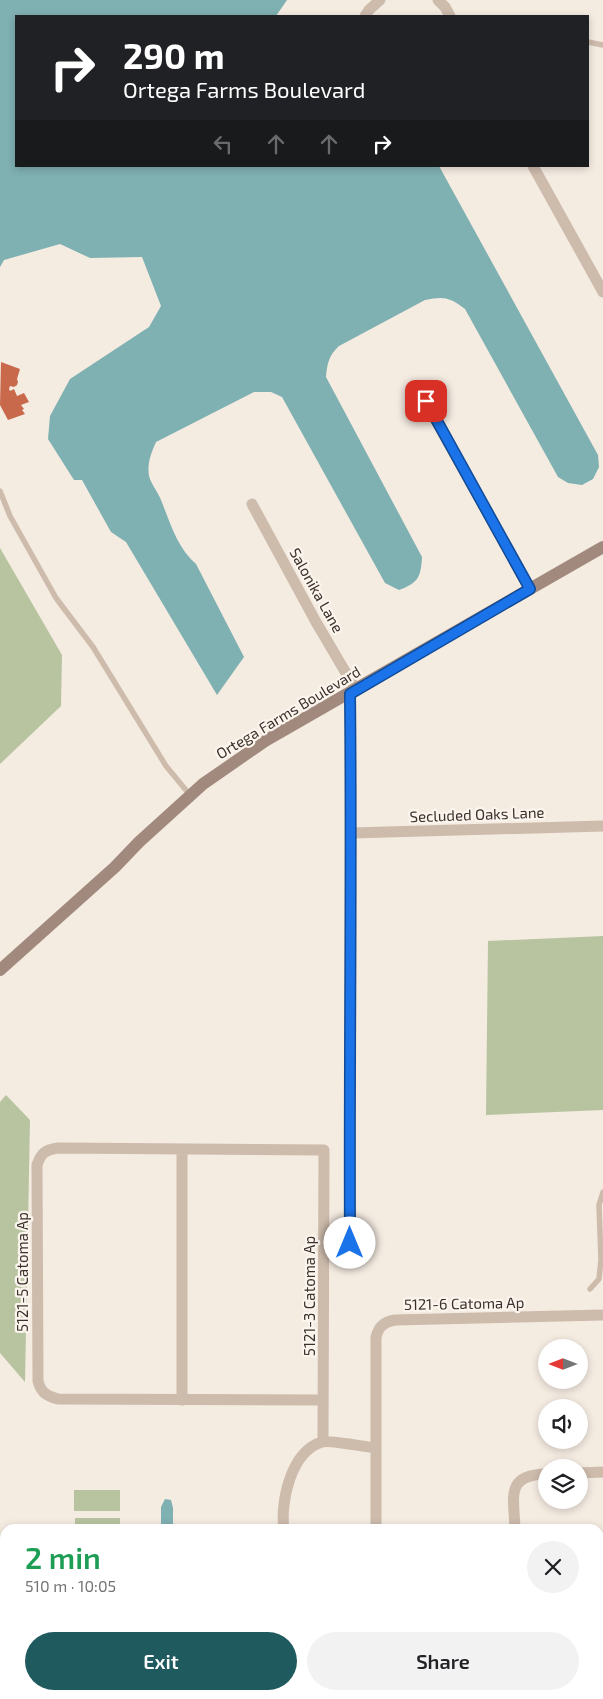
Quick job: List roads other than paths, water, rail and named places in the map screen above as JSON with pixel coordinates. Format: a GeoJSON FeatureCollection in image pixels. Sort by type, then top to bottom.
{"type":"FeatureCollection","features":[{"type":"Feature","properties":{"kind":"street"},"geometry":{"type":"LineString","coordinates":[[366,15],[380,0]]}},
{"type":"Feature","properties":{"kind":"street"},"geometry":{"type":"LineString","coordinates":[[438,0],[449,15]]}},
{"type":"Feature","properties":{"kind":"street"},"geometry":{"type":"LineString","coordinates":[[533,167],[603,292]]}},
{"type":"Feature","properties":{"kind":"street"},"geometry":{"type":"LineString","coordinates":[[426,401],[530,589]]}},
{"type":"Feature","properties":{"kind":"street","name":"Salonika Lane"},"geometry":{"type":"LineString","coordinates":[[252,504],[353,692]]}},
{"type":"Feature","properties":{"kind":"street","name":"Ortega Farms Boulevard"},"geometry":{"type":"LineString","coordinates":[[0,970],[115,867],[190,795],[219,772],[265,741],[603,547]]}},
{"type":"Feature","properties":{"kind":"street"},"geometry":{"type":"LineString","coordinates":[[351,1261],[349,1141],[353,692]]}},
{"type":"Feature","properties":{"kind":"street","name":"Secluded Oaks Lane"},"geometry":{"type":"LineString","coordinates":[[352,833],[603,826]]}},
{"type":"Feature","properties":{"kind":"street","name":"5121-5 Catoma Ap"},"geometry":{"type":"LineString","coordinates":[[323,1400],[58,1399],[47,1396],[40,1390],[38,1381],[37,1165],[40,1156],[47,1150],[58,1148],[324,1150]]}},
{"type":"Feature","properties":{"kind":"street"},"geometry":{"type":"LineString","coordinates":[[182,1150],[182,1400]]}},
{"type":"Feature","properties":{"kind":"street","name":"5121-3 Catoma Ap"},"geometry":{"type":"LineString","coordinates":[[323,1442],[324,1150]]}},
{"type":"Feature","properties":{"kind":"street","name":"5121-6 Catoma Ap"},"geometry":{"type":"LineString","coordinates":[[376,1524],[376,1337],[379,1328],[386,1322],[395,1320],[603,1315]]}},
{"type":"Feature","properties":{"kind":"street"},"geometry":{"type":"LineString","coordinates":[[284,1524],[283,1503],[288,1481],[297,1462],[310,1449],[323,1442],[376,1448]]}},
{"type":"Feature","properties":{"kind":"street"},"geometry":{"type":"LineString","coordinates":[[588,1473],[603,1472]]}},
{"type":"Feature","properties":{"kind":"street"},"geometry":{"type":"LineString","coordinates":[[515,1524],[514,1492],[517,1484],[523,1478],[538,1474]]}},
{"type":"Feature","properties":{"kind":"lane"},"geometry":{"type":"LineString","coordinates":[[589,42],[603,45]]}},
{"type":"Feature","properties":{"kind":"lane"},"geometry":{"type":"LineString","coordinates":[[0,491],[10,516],[56,598],[93,647],[166,766],[190,795]]}},
{"type":"Feature","properties":{"kind":"lane"},"geometry":{"type":"LineString","coordinates":[[590,1288],[599,1279],[601,1260],[599,1205],[603,1192]]}},
{"type":"Feature","properties":{"kind":"water"},"geometry":{"type":"Polygon","coordinates":[[[0,0],[287,0],[277,15],[15,15],[15,167],[440,167],[598,455],[599,467],[593,479],[582,485],[568,483],[558,477],[465,309],[446,298],[425,300],[339,346],[331,356],[326,372],[326,377],[422,557],[421,570],[417,578],[410,585],[399,590],[385,583],[282,397],[271,392],[254,392],[156,442],[149,463],[150,479],[160,497],[179,543],[189,558],[196,564],[244,657],[217,695],[126,542],[111,532],[82,480],[74,480],[48,439],[50,416],[70,379],[149,327],[161,306],[142,257],[90,258],[60,244],[4,260],[0,267],[0,0]]]}},
{"type":"Feature","properties":{"kind":"water"},"geometry":{"type":"Polygon","coordinates":[[[165,1499],[171,1500],[173,1524],[161,1524],[161,1507],[165,1499]]]}}]}
